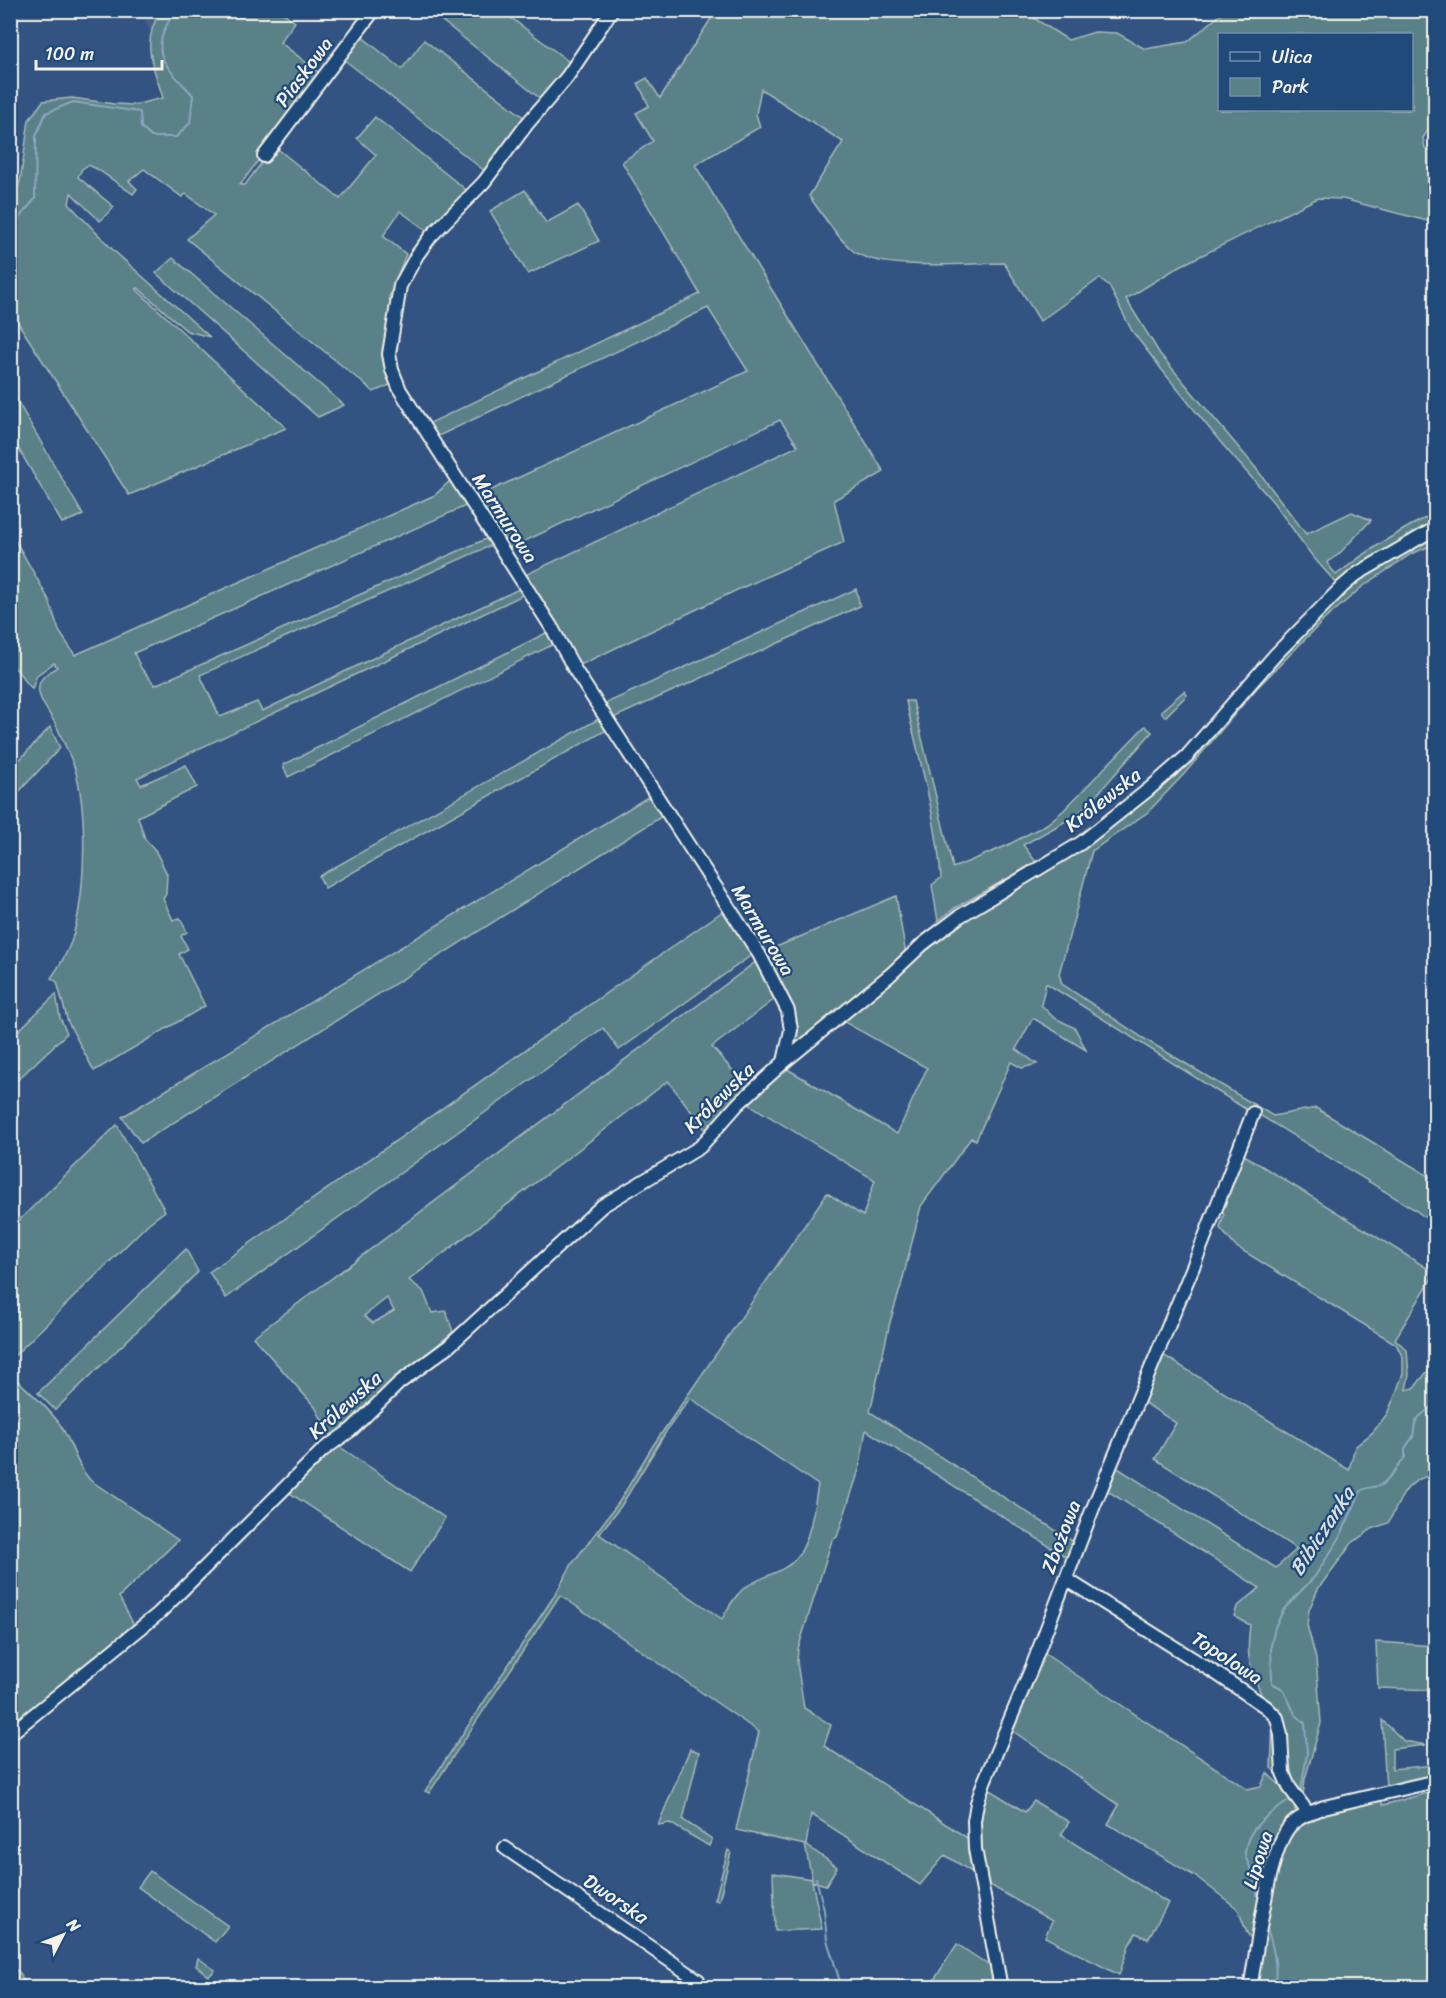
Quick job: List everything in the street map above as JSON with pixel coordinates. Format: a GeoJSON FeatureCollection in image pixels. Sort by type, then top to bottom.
{"type":"FeatureCollection","features":[{"type":"Feature","properties":{"kind":"street","name":"Piaskowa"},"geometry":{"type":"LineString","coordinates":[[264,156],[374,10]]}},
{"type":"Feature","properties":{"kind":"street","name":"Marmurowa"},"geometry":{"type":"LineString","coordinates":[[612,10],[567,77],[527,123],[484,182],[431,236],[417,255],[400,286],[389,354],[392,370],[400,390],[552,628],[575,670],[759,954],[788,1011],[791,1030],[783,1062]]}},
{"type":"Feature","properties":{"kind":"street","name":"Królewska"},"geometry":{"type":"LineString","coordinates":[[10,1734],[158,1614],[323,1450],[351,1430],[399,1383],[449,1346],[602,1206],[700,1147],[738,1104],[783,1062],[960,916],[1081,843],[1148,790],[1187,756],[1276,654],[1350,580],[1402,546],[1436,528]]}},
{"type":"Feature","properties":{"kind":"street","name":"Zbożowa"},"geometry":{"type":"LineString","coordinates":[[1001,1988],[975,1849],[974,1821],[977,1803],[1093,1508],[1195,1262],[1253,1113]]}},
{"type":"Feature","properties":{"kind":"street","name":"Topolowa"},"geometry":{"type":"LineString","coordinates":[[1066,1579],[1266,1707],[1277,1718],[1281,1735],[1283,1773],[1289,1787],[1309,1814]]}},
{"type":"Feature","properties":{"kind":"street","name":"Lipowa"},"geometry":{"type":"LineString","coordinates":[[1250,1988],[1263,1912],[1277,1852],[1289,1826],[1324,1807],[1436,1781]]}},
{"type":"Feature","properties":{"kind":"street","name":"Dworska"},"geometry":{"type":"LineString","coordinates":[[505,1848],[698,1980],[697,1988]]}},
{"type":"Feature","properties":{"kind":"shaded area"},"geometry":{"type":"Polygon","coordinates":[[[143,11],[161,11],[150,32],[143,11]]]}},
{"type":"Feature","properties":{"kind":"green space"},"geometry":{"type":"Polygon","coordinates":[[[161,10],[281,11],[295,22],[280,42],[322,75],[240,185],[245,185],[274,146],[340,199],[376,155],[357,138],[375,117],[470,193],[430,233],[400,211],[383,236],[406,254],[389,297],[391,309],[386,333],[389,337],[392,384],[374,392],[187,239],[214,215],[186,194],[182,197],[144,169],[129,181],[137,189],[133,194],[97,169],[88,165],[82,169],[78,177],[114,207],[100,221],[71,193],[69,204],[113,250],[210,337],[187,331],[138,288],[136,289],[286,428],[129,495],[11,312],[10,206],[20,182],[29,120],[43,101],[72,98],[134,105],[163,98],[150,54],[151,33],[161,10]]]}},
{"type":"Feature","properties":{"kind":"green space"},"geometry":{"type":"Polygon","coordinates":[[[932,10],[954,19],[960,11],[1012,11],[1026,13],[1068,40],[1095,32],[1117,33],[1145,49],[1187,42],[1225,11],[1435,11],[1435,119],[1423,138],[1425,148],[1435,154],[1435,223],[1343,199],[1318,198],[1180,266],[1126,299],[1160,354],[1255,467],[1306,534],[1352,512],[1371,520],[1339,554],[1327,563],[1336,575],[1384,541],[1435,513],[1435,524],[1338,585],[1313,557],[1273,502],[1162,370],[1132,331],[1109,286],[1100,278],[1040,321],[1004,263],[925,265],[902,264],[864,257],[852,250],[840,238],[809,196],[843,142],[761,89],[756,114],[760,127],[695,165],[884,472],[834,500],[844,542],[578,666],[523,576],[798,446],[780,420],[506,550],[472,499],[748,371],[708,308],[434,438],[426,425],[700,294],[622,162],[653,141],[636,113],[649,106],[638,83],[647,78],[660,98],[716,11],[932,10]]]}},
{"type":"Feature","properties":{"kind":"green space"},"geometry":{"type":"Polygon","coordinates":[[[442,11],[502,11],[572,64],[542,100],[437,17],[442,11]]]}},
{"type":"Feature","properties":{"kind":"green space"},"geometry":{"type":"Polygon","coordinates":[[[361,36],[402,69],[424,40],[526,119],[486,172],[342,58],[361,36]]]}},
{"type":"Feature","properties":{"kind":"green space"},"geometry":{"type":"Polygon","coordinates":[[[525,190],[546,223],[578,205],[599,241],[528,274],[490,211],[525,190]]]}},
{"type":"Feature","properties":{"kind":"green space"},"geometry":{"type":"Polygon","coordinates":[[[173,258],[344,405],[318,417],[156,273],[173,258]]]}},
{"type":"Feature","properties":{"kind":"green space"},"geometry":{"type":"Polygon","coordinates":[[[11,390],[83,515],[62,523],[11,436],[11,390]]]}},
{"type":"Feature","properties":{"kind":"green space"},"geometry":{"type":"Polygon","coordinates":[[[452,479],[468,505],[134,653],[141,668],[155,685],[488,538],[492,545],[200,675],[220,717],[257,702],[262,711],[519,589],[523,595],[137,778],[141,785],[186,765],[197,787],[138,817],[145,839],[155,850],[167,874],[166,894],[163,899],[173,920],[180,918],[187,932],[181,936],[188,949],[179,954],[205,1006],[94,1071],[68,1022],[57,982],[51,978],[71,942],[80,903],[84,856],[79,787],[71,758],[55,722],[42,702],[39,691],[41,680],[57,667],[54,663],[37,675],[32,689],[11,663],[10,531],[49,600],[59,631],[75,655],[435,495],[452,479]]]}},
{"type":"Feature","properties":{"kind":"green space"},"geometry":{"type":"Polygon","coordinates":[[[1435,530],[1435,544],[1411,554],[1362,587],[1324,620],[1257,688],[1185,773],[1148,812],[1092,851],[1059,974],[1062,984],[1143,1038],[1273,1116],[1316,1108],[1435,1180],[1435,1225],[1414,1209],[1253,1111],[1247,1110],[1046,983],[1041,1005],[1053,1017],[1075,1028],[1086,1050],[1033,1018],[1016,1049],[1037,1064],[1022,1068],[1011,1062],[976,1140],[971,1138],[921,1206],[890,1322],[870,1412],[1077,1544],[1071,1560],[866,1430],[859,1470],[837,1537],[832,1540],[798,1649],[797,1662],[804,1708],[831,1725],[824,1746],[972,1841],[978,1876],[945,1855],[920,1885],[811,1814],[806,1845],[837,1867],[826,1885],[812,1881],[822,1929],[775,1931],[773,1873],[812,1879],[805,1845],[736,1830],[759,1732],[560,1595],[429,1793],[425,1791],[556,1593],[572,1564],[619,1502],[652,1447],[827,1193],[863,1216],[875,1180],[745,1102],[784,1067],[897,1134],[927,1068],[839,1019],[962,918],[1134,808],[1342,591],[1435,530]],[[690,1398],[667,1430],[621,1506],[599,1534],[722,1619],[743,1589],[787,1566],[798,1556],[809,1531],[818,1485],[690,1398]]]}},
{"type":"Feature","properties":{"kind":"green space"},"geometry":{"type":"Polygon","coordinates":[[[856,589],[860,606],[611,719],[602,705],[856,589]]]}},
{"type":"Feature","properties":{"kind":"green space"},"geometry":{"type":"Polygon","coordinates":[[[548,632],[556,643],[288,777],[283,765],[548,632]]]}},
{"type":"Feature","properties":{"kind":"green space"},"geometry":{"type":"Polygon","coordinates":[[[1184,691],[1187,695],[1165,717],[1161,711],[1184,691]]]}},
{"type":"Feature","properties":{"kind":"green space"},"geometry":{"type":"Polygon","coordinates":[[[906,701],[913,701],[953,868],[1006,846],[1047,824],[1064,810],[1145,726],[1152,732],[1087,806],[1073,817],[1023,845],[1036,862],[955,908],[938,921],[932,885],[941,878],[936,834],[906,701]]]}},
{"type":"Feature","properties":{"kind":"green space"},"geometry":{"type":"Polygon","coordinates":[[[602,717],[610,728],[325,888],[319,876],[602,717]]]}},
{"type":"Feature","properties":{"kind":"green space"},"geometry":{"type":"Polygon","coordinates":[[[50,727],[60,748],[11,800],[11,769],[50,727]]]}},
{"type":"Feature","properties":{"kind":"green space"},"geometry":{"type":"Polygon","coordinates":[[[651,795],[664,815],[141,1143],[122,1117],[651,795]]]}},
{"type":"Feature","properties":{"kind":"green space"},"geometry":{"type":"Polygon","coordinates":[[[896,896],[906,955],[795,1048],[790,1044],[794,1029],[762,953],[896,896]]]}},
{"type":"Feature","properties":{"kind":"green space"},"geometry":{"type":"Polygon","coordinates":[[[726,909],[753,954],[619,1050],[603,1028],[226,1298],[209,1272],[726,909]]]}},
{"type":"Feature","properties":{"kind":"green space"},"geometry":{"type":"Polygon","coordinates":[[[757,961],[776,998],[712,1047],[749,1089],[708,1133],[668,1081],[409,1280],[423,1291],[432,1313],[446,1311],[453,1332],[334,1437],[330,1435],[315,1407],[253,1337],[757,961]],[[387,1298],[364,1316],[373,1323],[394,1311],[387,1298]]]}},
{"type":"Feature","properties":{"kind":"green space"},"geometry":{"type":"Polygon","coordinates":[[[56,994],[60,1018],[67,1033],[11,1086],[11,1038],[56,994]]]}},
{"type":"Feature","properties":{"kind":"green space"},"geometry":{"type":"Polygon","coordinates":[[[117,1125],[165,1211],[149,1223],[11,1359],[11,1228],[117,1125]]]}},
{"type":"Feature","properties":{"kind":"green space"},"geometry":{"type":"Polygon","coordinates":[[[1244,1155],[1435,1273],[1395,1339],[1407,1350],[1409,1375],[1406,1390],[1414,1388],[1435,1362],[1435,1474],[1417,1481],[1405,1491],[1388,1523],[1372,1529],[1352,1543],[1318,1589],[1309,1610],[1307,1625],[1316,1659],[1321,1723],[1305,1779],[1303,1796],[1294,1788],[1283,1723],[1257,1696],[1261,1694],[1251,1668],[1248,1645],[1250,1625],[1234,1616],[1237,1607],[1260,1588],[1103,1488],[1113,1465],[1276,1568],[1297,1549],[1155,1459],[1176,1423],[1140,1400],[1160,1353],[1349,1470],[1355,1447],[1373,1432],[1387,1414],[1396,1393],[1403,1373],[1403,1358],[1396,1344],[1235,1246],[1220,1228],[1224,1214],[1219,1210],[1244,1155]]]}},
{"type":"Feature","properties":{"kind":"green space"},"geometry":{"type":"Polygon","coordinates":[[[186,1249],[198,1272],[55,1410],[38,1393],[186,1249]]]}},
{"type":"Feature","properties":{"kind":"green space"},"geometry":{"type":"Polygon","coordinates":[[[10,1373],[54,1416],[68,1438],[80,1466],[90,1480],[178,1540],[119,1597],[135,1627],[10,1731],[10,1373]]]}},
{"type":"Feature","properties":{"kind":"green space"},"geometry":{"type":"Polygon","coordinates":[[[337,1445],[445,1518],[410,1572],[285,1490],[337,1445]]]}},
{"type":"Feature","properties":{"kind":"green space"},"geometry":{"type":"Polygon","coordinates":[[[1376,1642],[1435,1646],[1435,1690],[1378,1688],[1376,1642]]]}},
{"type":"Feature","properties":{"kind":"green space"},"geometry":{"type":"Polygon","coordinates":[[[1042,1652],[1247,1789],[1261,1786],[1267,1773],[1290,1795],[1295,1803],[1295,1813],[1274,1846],[1255,1943],[1247,1933],[1238,1909],[1198,1878],[1108,1824],[1119,1805],[1010,1729],[1042,1652]]]}},
{"type":"Feature","properties":{"kind":"green space"},"geometry":{"type":"Polygon","coordinates":[[[1382,1720],[1404,1741],[1426,1745],[1392,1749],[1392,1769],[1435,1765],[1435,1777],[1386,1789],[1382,1720]]]}},
{"type":"Feature","properties":{"kind":"green space"},"geometry":{"type":"Polygon","coordinates":[[[1273,1721],[1280,1776],[1271,1768],[1273,1721]]]}},
{"type":"Feature","properties":{"kind":"green space"},"geometry":{"type":"Polygon","coordinates":[[[690,1749],[699,1752],[683,1820],[712,1839],[709,1846],[670,1823],[658,1825],[690,1749]]]}},
{"type":"Feature","properties":{"kind":"green space"},"geometry":{"type":"Polygon","coordinates":[[[985,1787],[1025,1812],[1034,1801],[1069,1822],[1061,1835],[1168,1903],[1148,1939],[1136,1933],[1129,1945],[1119,1975],[1045,1937],[1052,1921],[983,1881],[977,1841],[985,1787]]]}},
{"type":"Feature","properties":{"kind":"green space"},"geometry":{"type":"Polygon","coordinates":[[[1435,1791],[1435,1987],[1256,1988],[1275,1880],[1288,1841],[1296,1828],[1304,1821],[1324,1811],[1381,1799],[1383,1805],[1435,1791]]]}},
{"type":"Feature","properties":{"kind":"green space"},"geometry":{"type":"Polygon","coordinates":[[[728,1850],[731,1852],[719,1901],[715,1900],[728,1850]]]}},
{"type":"Feature","properties":{"kind":"green space"},"geometry":{"type":"Polygon","coordinates":[[[150,1871],[228,1926],[215,1942],[138,1887],[150,1871]]]}},
{"type":"Feature","properties":{"kind":"green space"},"geometry":{"type":"Polygon","coordinates":[[[957,1944],[994,1969],[997,1988],[929,1988],[957,1944]]]}},
{"type":"Feature","properties":{"kind":"green space"},"geometry":{"type":"Polygon","coordinates":[[[198,1958],[215,1970],[209,1976],[196,1966],[198,1958]]]}},
{"type":"Feature","properties":{"kind":"green space"},"geometry":{"type":"Polygon","coordinates":[[[11,1966],[20,1973],[26,1987],[11,1987],[11,1966]]]}},
{"type":"Feature","properties":{"kind":"waterway"},"geometry":{"type":"LineString","coordinates":[[10,232],[35,199],[36,136],[46,113],[73,102],[140,112],[141,127],[151,137],[176,137],[190,123],[193,95],[173,74],[162,56],[160,47],[167,24],[176,10]]}},
{"type":"Feature","properties":{"kind":"waterway","name":"Bibiczanka"},"geometry":{"type":"LineString","coordinates":[[1301,1789],[1307,1754],[1305,1723],[1295,1714],[1283,1689],[1272,1683],[1271,1645],[1275,1627],[1284,1609],[1315,1576],[1339,1539],[1361,1491],[1379,1486],[1393,1473],[1405,1457],[1405,1448],[1413,1437],[1415,1423],[1436,1403]]}},
{"type":"Feature","properties":{"kind":"waterway","name":"Bibiczanka"},"geometry":{"type":"LineString","coordinates":[[1259,1903],[1254,1875],[1245,1856],[1246,1844],[1260,1822],[1289,1801]]}},
{"type":"Feature","properties":{"kind":"waterway"},"geometry":{"type":"LineString","coordinates":[[816,1878],[824,1910],[827,1940],[842,1988]]}},
{"type":"Feature","properties":{"kind":"waterway","name":"Bibiczanka"},"geometry":{"type":"LineString","coordinates":[[1266,1925],[1275,1964],[1273,1988]]}}]}
